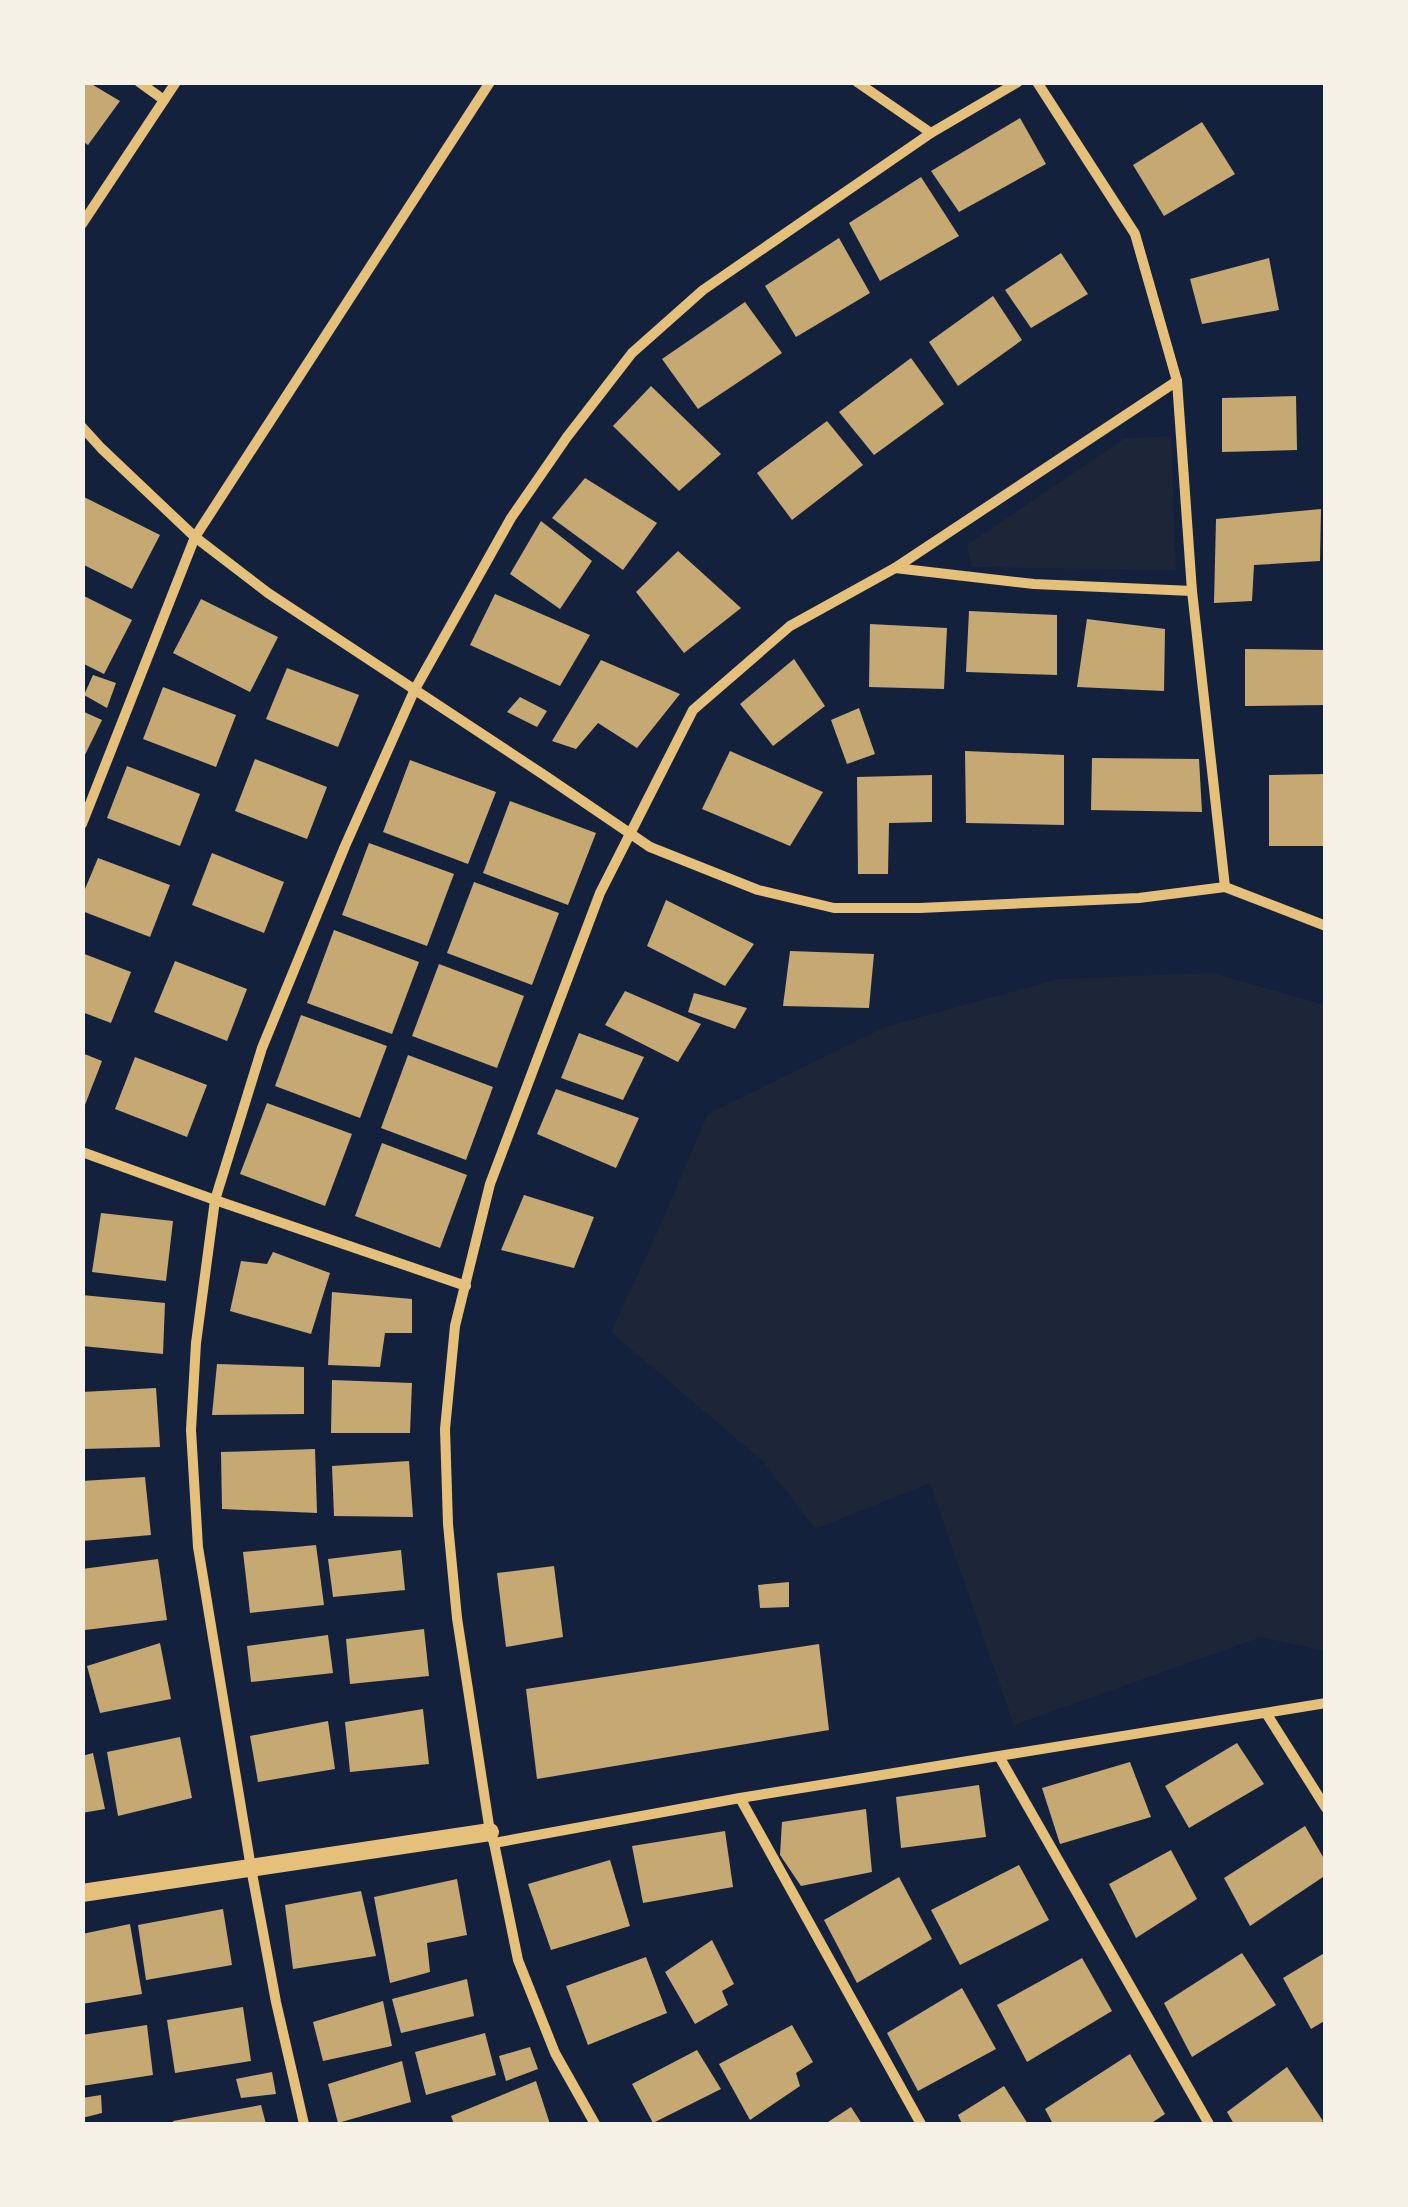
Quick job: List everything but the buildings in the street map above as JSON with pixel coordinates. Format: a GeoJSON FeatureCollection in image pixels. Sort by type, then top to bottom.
{"type":"FeatureCollection","features":[{"type":"Feature","properties":{"kind":"street"},"geometry":{"type":"LineString","coordinates":[[139,82],[164,100]]}},
{"type":"Feature","properties":{"kind":"street"},"geometry":{"type":"LineString","coordinates":[[82,224],[176,82]]}},
{"type":"Feature","properties":{"kind":"street"},"geometry":{"type":"LineString","coordinates":[[82,824],[195,537],[490,82]]}},
{"type":"Feature","properties":{"kind":"street"},"geometry":{"type":"LineString","coordinates":[[857,82],[931,133]]}},
{"type":"Feature","properties":{"kind":"street"},"geometry":{"type":"LineString","coordinates":[[304,2124],[251,1868],[198,1546],[191,1430],[196,1343],[214,1200],[262,1048],[344,846],[414,689],[511,518],[632,353],[703,290],[931,133],[1018,82]]}},
{"type":"Feature","properties":{"kind":"street"},"geometry":{"type":"LineString","coordinates":[[1037,82],[1135,234],[1178,380],[1192,591],[1225,887]]}},
{"type":"Feature","properties":{"kind":"street"},"geometry":{"type":"LineString","coordinates":[[596,2124],[555,2053],[518,1960],[492,1838],[457,1618],[444,1429],[455,1326],[490,1184],[600,893],[693,710],[790,626],[894,568],[1178,380]]}},
{"type":"Feature","properties":{"kind":"street"},"geometry":{"type":"LineString","coordinates":[[82,427],[195,537],[268,593],[650,847],[758,890],[834,908],[1138,898],[1225,887],[1326,926]]}},
{"type":"Feature","properties":{"kind":"street"},"geometry":{"type":"LineString","coordinates":[[894,568],[1034,584],[1192,591]]}},
{"type":"Feature","properties":{"kind":"street"},"geometry":{"type":"LineString","coordinates":[[82,1152],[466,1286]]}},
{"type":"Feature","properties":{"kind":"street"},"geometry":{"type":"LineString","coordinates":[[82,1893],[492,1838],[1326,1703]]}},
{"type":"Feature","properties":{"kind":"street"},"geometry":{"type":"LineString","coordinates":[[1266,1713],[1326,1808]]}},
{"type":"Feature","properties":{"kind":"street"},"geometry":{"type":"LineString","coordinates":[[1000,1758],[1209,2124]]}},
{"type":"Feature","properties":{"kind":"street"},"geometry":{"type":"LineString","coordinates":[[740,1798],[921,2124]]}},
{"type":"Feature","properties":{"kind":"shaded area"},"geometry":{"type":"Polygon","coordinates":[[[1171,436],[1176,570],[972,567],[967,545],[1124,439],[1171,436]]]}},
{"type":"Feature","properties":{"kind":"shaded area"},"geometry":{"type":"Polygon","coordinates":[[[1212,973],[1325,1005],[1325,1651],[1261,1637],[1014,1725],[930,1483],[815,1529],[764,1462],[611,1332],[708,1114],[885,1027],[1059,979],[1212,973]]]}}]}
